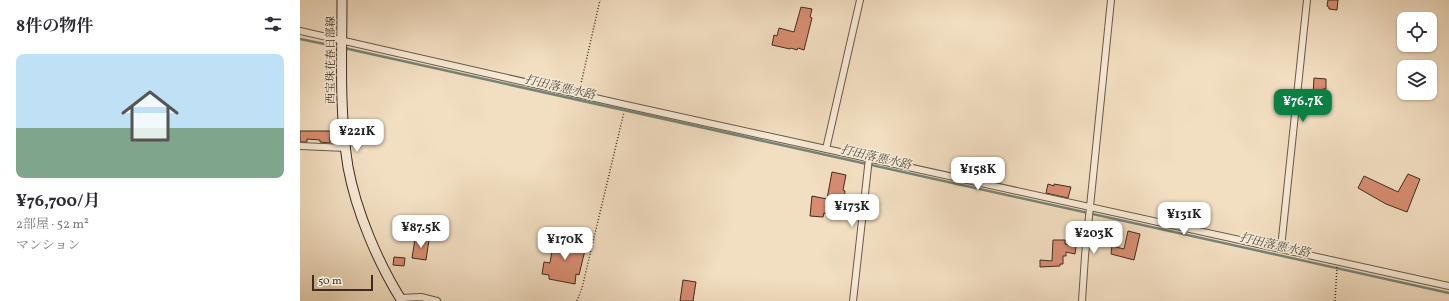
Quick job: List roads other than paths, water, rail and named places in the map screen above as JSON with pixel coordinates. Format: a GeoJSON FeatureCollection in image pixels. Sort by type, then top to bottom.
{"type":"FeatureCollection","features":[{"type":"Feature","properties":{"kind":"main road","name":"西宝珠花春日部線"},"geometry":{"type":"LineString","coordinates":[[342,0],[343,117],[346,148],[356,200],[374,248],[401,300]]}},
{"type":"Feature","properties":{"kind":"street"},"geometry":{"type":"LineString","coordinates":[[826,149],[860,0]]}},
{"type":"Feature","properties":{"kind":"street"},"geometry":{"type":"LineString","coordinates":[[1082,301],[1111,0]]}},
{"type":"Feature","properties":{"kind":"street"},"geometry":{"type":"LineString","coordinates":[[1281,248],[1307,0]]}},
{"type":"Feature","properties":{"kind":"street"},"geometry":{"type":"LineString","coordinates":[[300,31],[579,93],[626,105],[1091,206],[1449,286]]}},
{"type":"Feature","properties":{"kind":"street"},"geometry":{"type":"LineString","coordinates":[[300,146],[346,148]]}},
{"type":"Feature","properties":{"kind":"street"},"geometry":{"type":"LineString","coordinates":[[853,301],[869,158]]}},
{"type":"Feature","properties":{"kind":"street"},"geometry":{"type":"LineString","coordinates":[[401,300],[421,297],[437,301]]}},
{"type":"Feature","properties":{"kind":"waterway","name":"打田落悪水路"},"geometry":{"type":"LineString","coordinates":[[300,39],[339,47]]}},
{"type":"Feature","properties":{"kind":"waterway","name":"打田落悪水路"},"geometry":{"type":"LineString","coordinates":[[344,48],[1449,293]]}}]}
